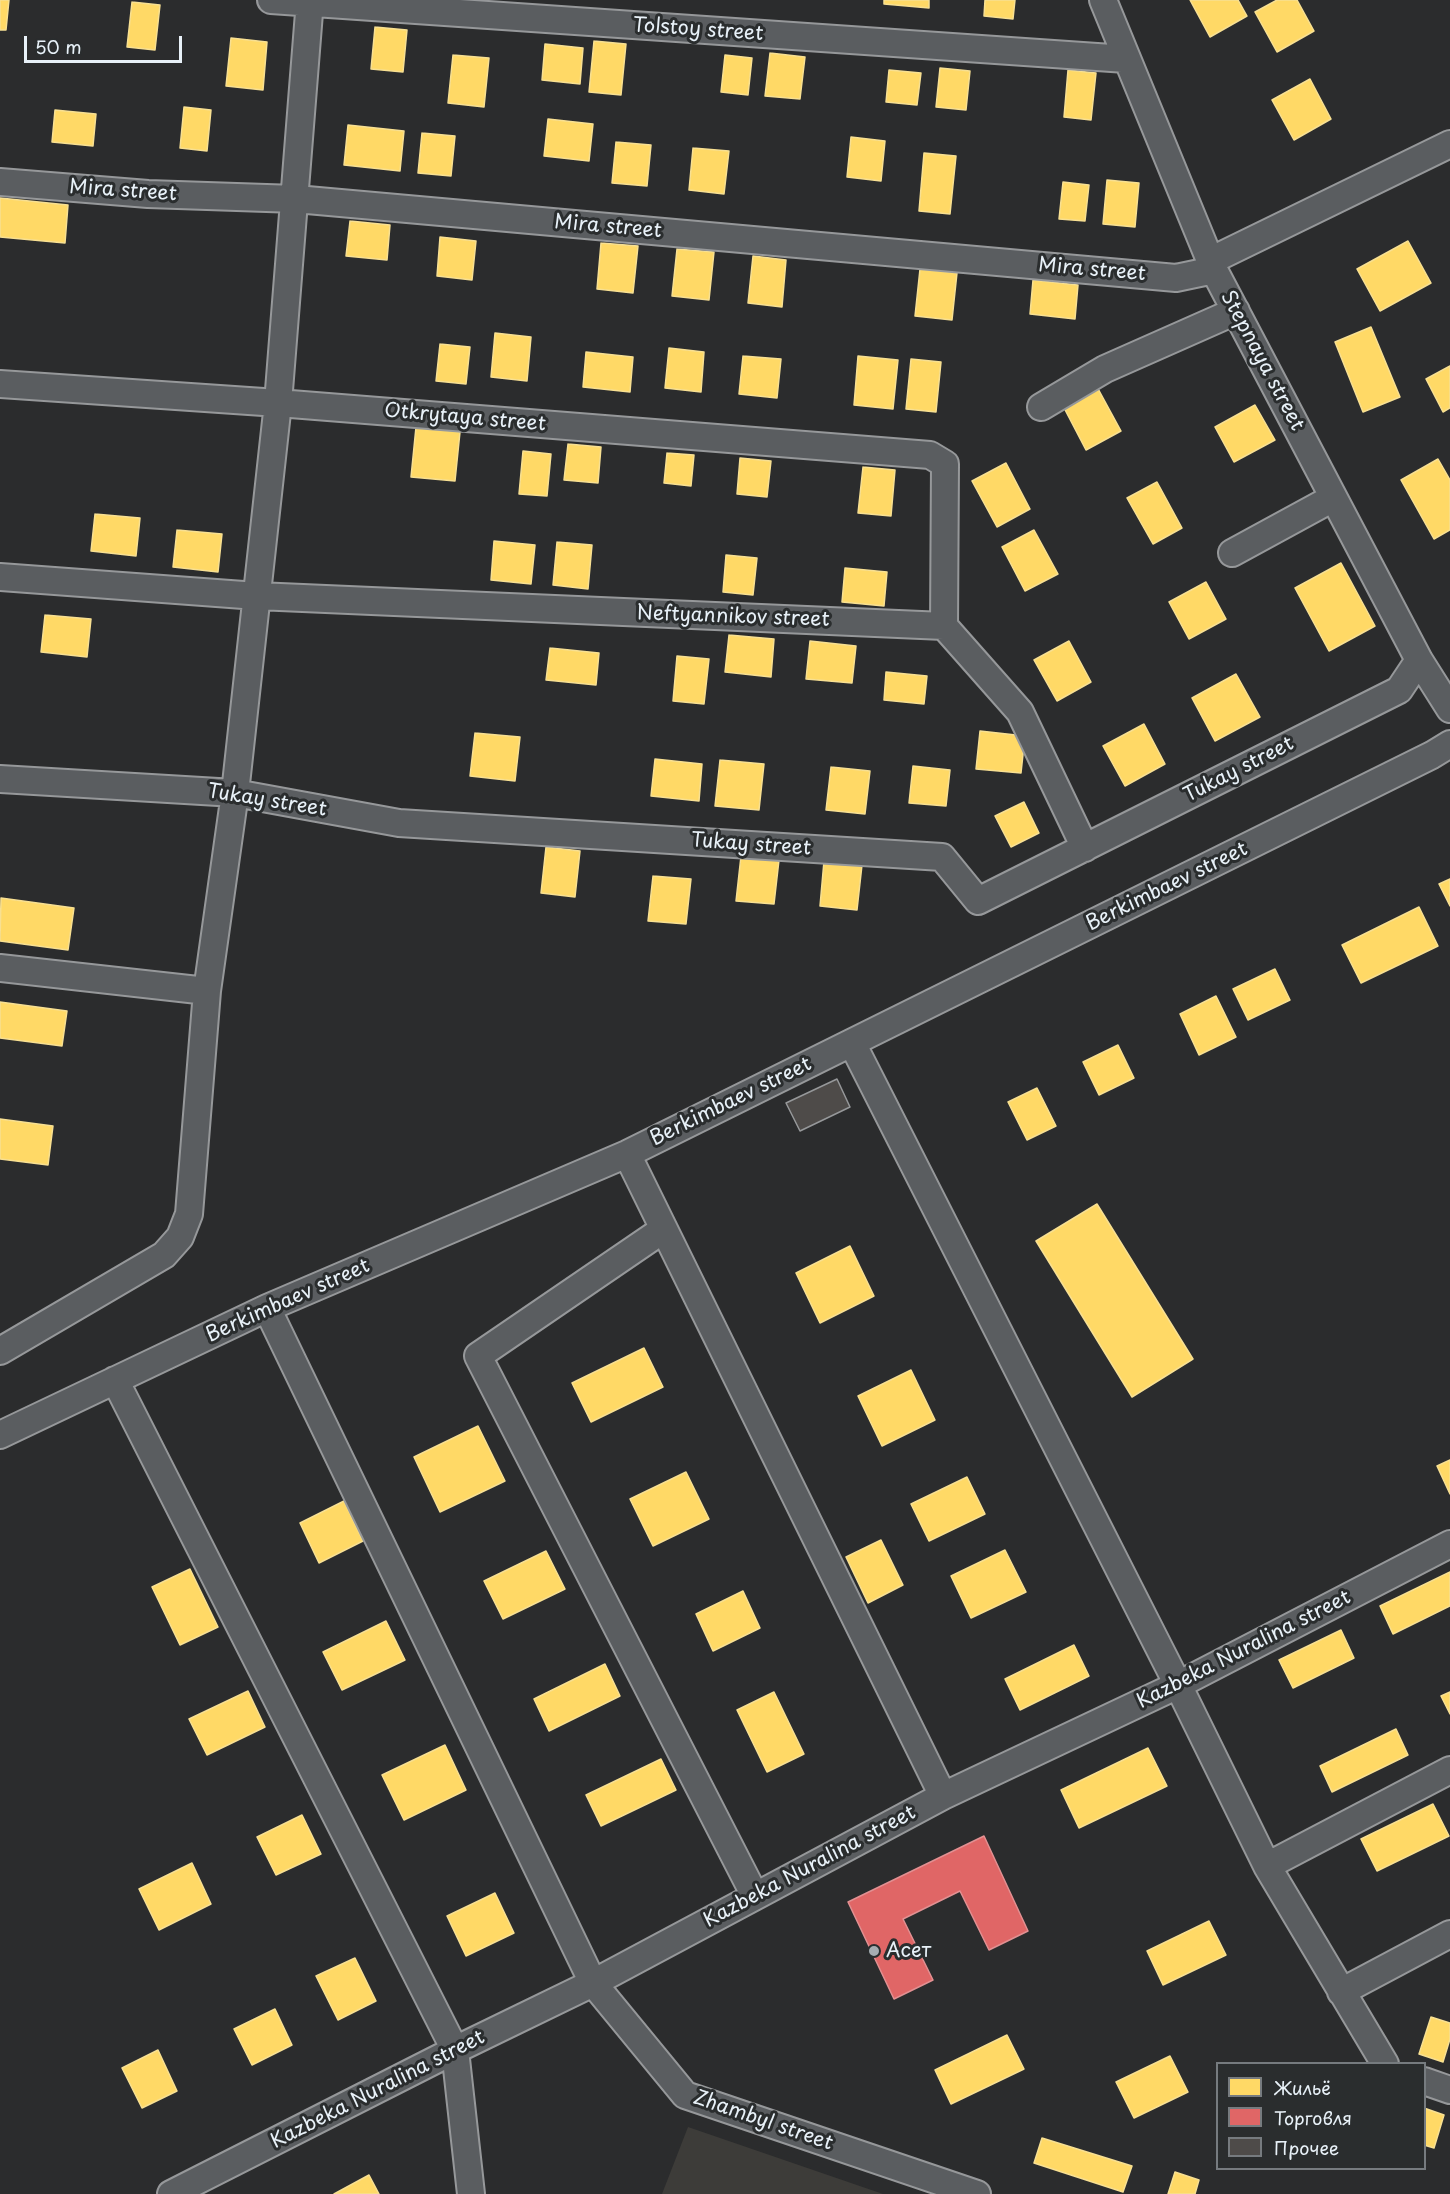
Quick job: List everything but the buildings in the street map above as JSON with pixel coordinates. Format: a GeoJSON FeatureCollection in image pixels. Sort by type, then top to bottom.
{"type":"FeatureCollection","features":[{"type":"Feature","properties":{"kind":"street","name":"Tolstoy street"},"geometry":{"type":"LineString","coordinates":[[271,0],[1126,59]]}},
{"type":"Feature","properties":{"kind":"street","name":"Stepnaya street"},"geometry":{"type":"LineString","coordinates":[[1102,0],[1213,265],[1419,660],[1450,709]]}},
{"type":"Feature","properties":{"kind":"street"},"geometry":{"type":"LineString","coordinates":[[0,1351],[164,1256],[180,1237],[189,1214],[207,991],[235,793],[278,403],[310,2]]}},
{"type":"Feature","properties":{"kind":"street","name":"Mira street"},"geometry":{"type":"LineString","coordinates":[[0,182],[148,194],[296,199],[1176,278],[1213,265],[1450,144]]}},
{"type":"Feature","properties":{"kind":"street"},"geometry":{"type":"LineString","coordinates":[[1041,407],[1105,369],[1236,311]]}},
{"type":"Feature","properties":{"kind":"street","name":"Otkrytaya street"},"geometry":{"type":"LineString","coordinates":[[0,384],[278,403],[930,455],[945,464],[944,626]]}},
{"type":"Feature","properties":{"kind":"street"},"geometry":{"type":"LineString","coordinates":[[1232,554],[1333,498]]}},
{"type":"Feature","properties":{"kind":"street","name":"Neftyannikov street"},"geometry":{"type":"LineString","coordinates":[[0,577],[257,596],[944,626]]}},
{"type":"Feature","properties":{"kind":"street"},"geometry":{"type":"LineString","coordinates":[[944,626],[1020,712],[1084,848]]}},
{"type":"Feature","properties":{"kind":"street","name":"Tukay street"},"geometry":{"type":"LineString","coordinates":[[0,779],[235,793],[399,823],[942,858],[978,901],[1399,690],[1419,660]]}},
{"type":"Feature","properties":{"kind":"street","name":"Berkimbaev street"},"geometry":{"type":"LineString","coordinates":[[0,1435],[267,1308],[627,1154],[1432,755],[1450,744]]}},
{"type":"Feature","properties":{"kind":"street"},"geometry":{"type":"LineString","coordinates":[[0,968],[207,991]]}},
{"type":"Feature","properties":{"kind":"street"},"geometry":{"type":"LineString","coordinates":[[852,1043],[1178,1685],[1267,1866],[1384,2062]]}},
{"type":"Feature","properties":{"kind":"street"},"geometry":{"type":"LineString","coordinates":[[627,1154],[943,1796]]}},
{"type":"Feature","properties":{"kind":"street"},"geometry":{"type":"LineString","coordinates":[[664,1229],[478,1356],[755,1896]]}},
{"type":"Feature","properties":{"kind":"street","name":"Zhambyl street"},"geometry":{"type":"LineString","coordinates":[[267,1308],[593,1983],[685,2095],[977,2194]]}},
{"type":"Feature","properties":{"kind":"street"},"geometry":{"type":"LineString","coordinates":[[115,1380],[455,2050],[471,2194]]}},
{"type":"Feature","properties":{"kind":"street","name":"Kazbeka Nuralina street"},"geometry":{"type":"LineString","coordinates":[[171,2194],[593,1983],[943,1796],[1178,1685],[1450,1544]]}},
{"type":"Feature","properties":{"kind":"street"},"geometry":{"type":"LineString","coordinates":[[1267,1866],[1450,1770]]}},
{"type":"Feature","properties":{"kind":"street"},"geometry":{"type":"LineString","coordinates":[[1341,1992],[1450,1934]]}},
{"type":"Feature","properties":{"kind":"street"},"geometry":{"type":"LineString","coordinates":[[1426,2081],[1450,2090]]}},
{"type":"Feature","properties":{"kind":"shaded area"},"geometry":{"type":"Polygon","coordinates":[[[688,2127],[883,2194],[662,2194],[688,2127]]]}},
{"type":"Feature","properties":{"kind":"place","name":"Асет"},"geometry":{"type":"Point","coordinates":[874,1951]}}]}
